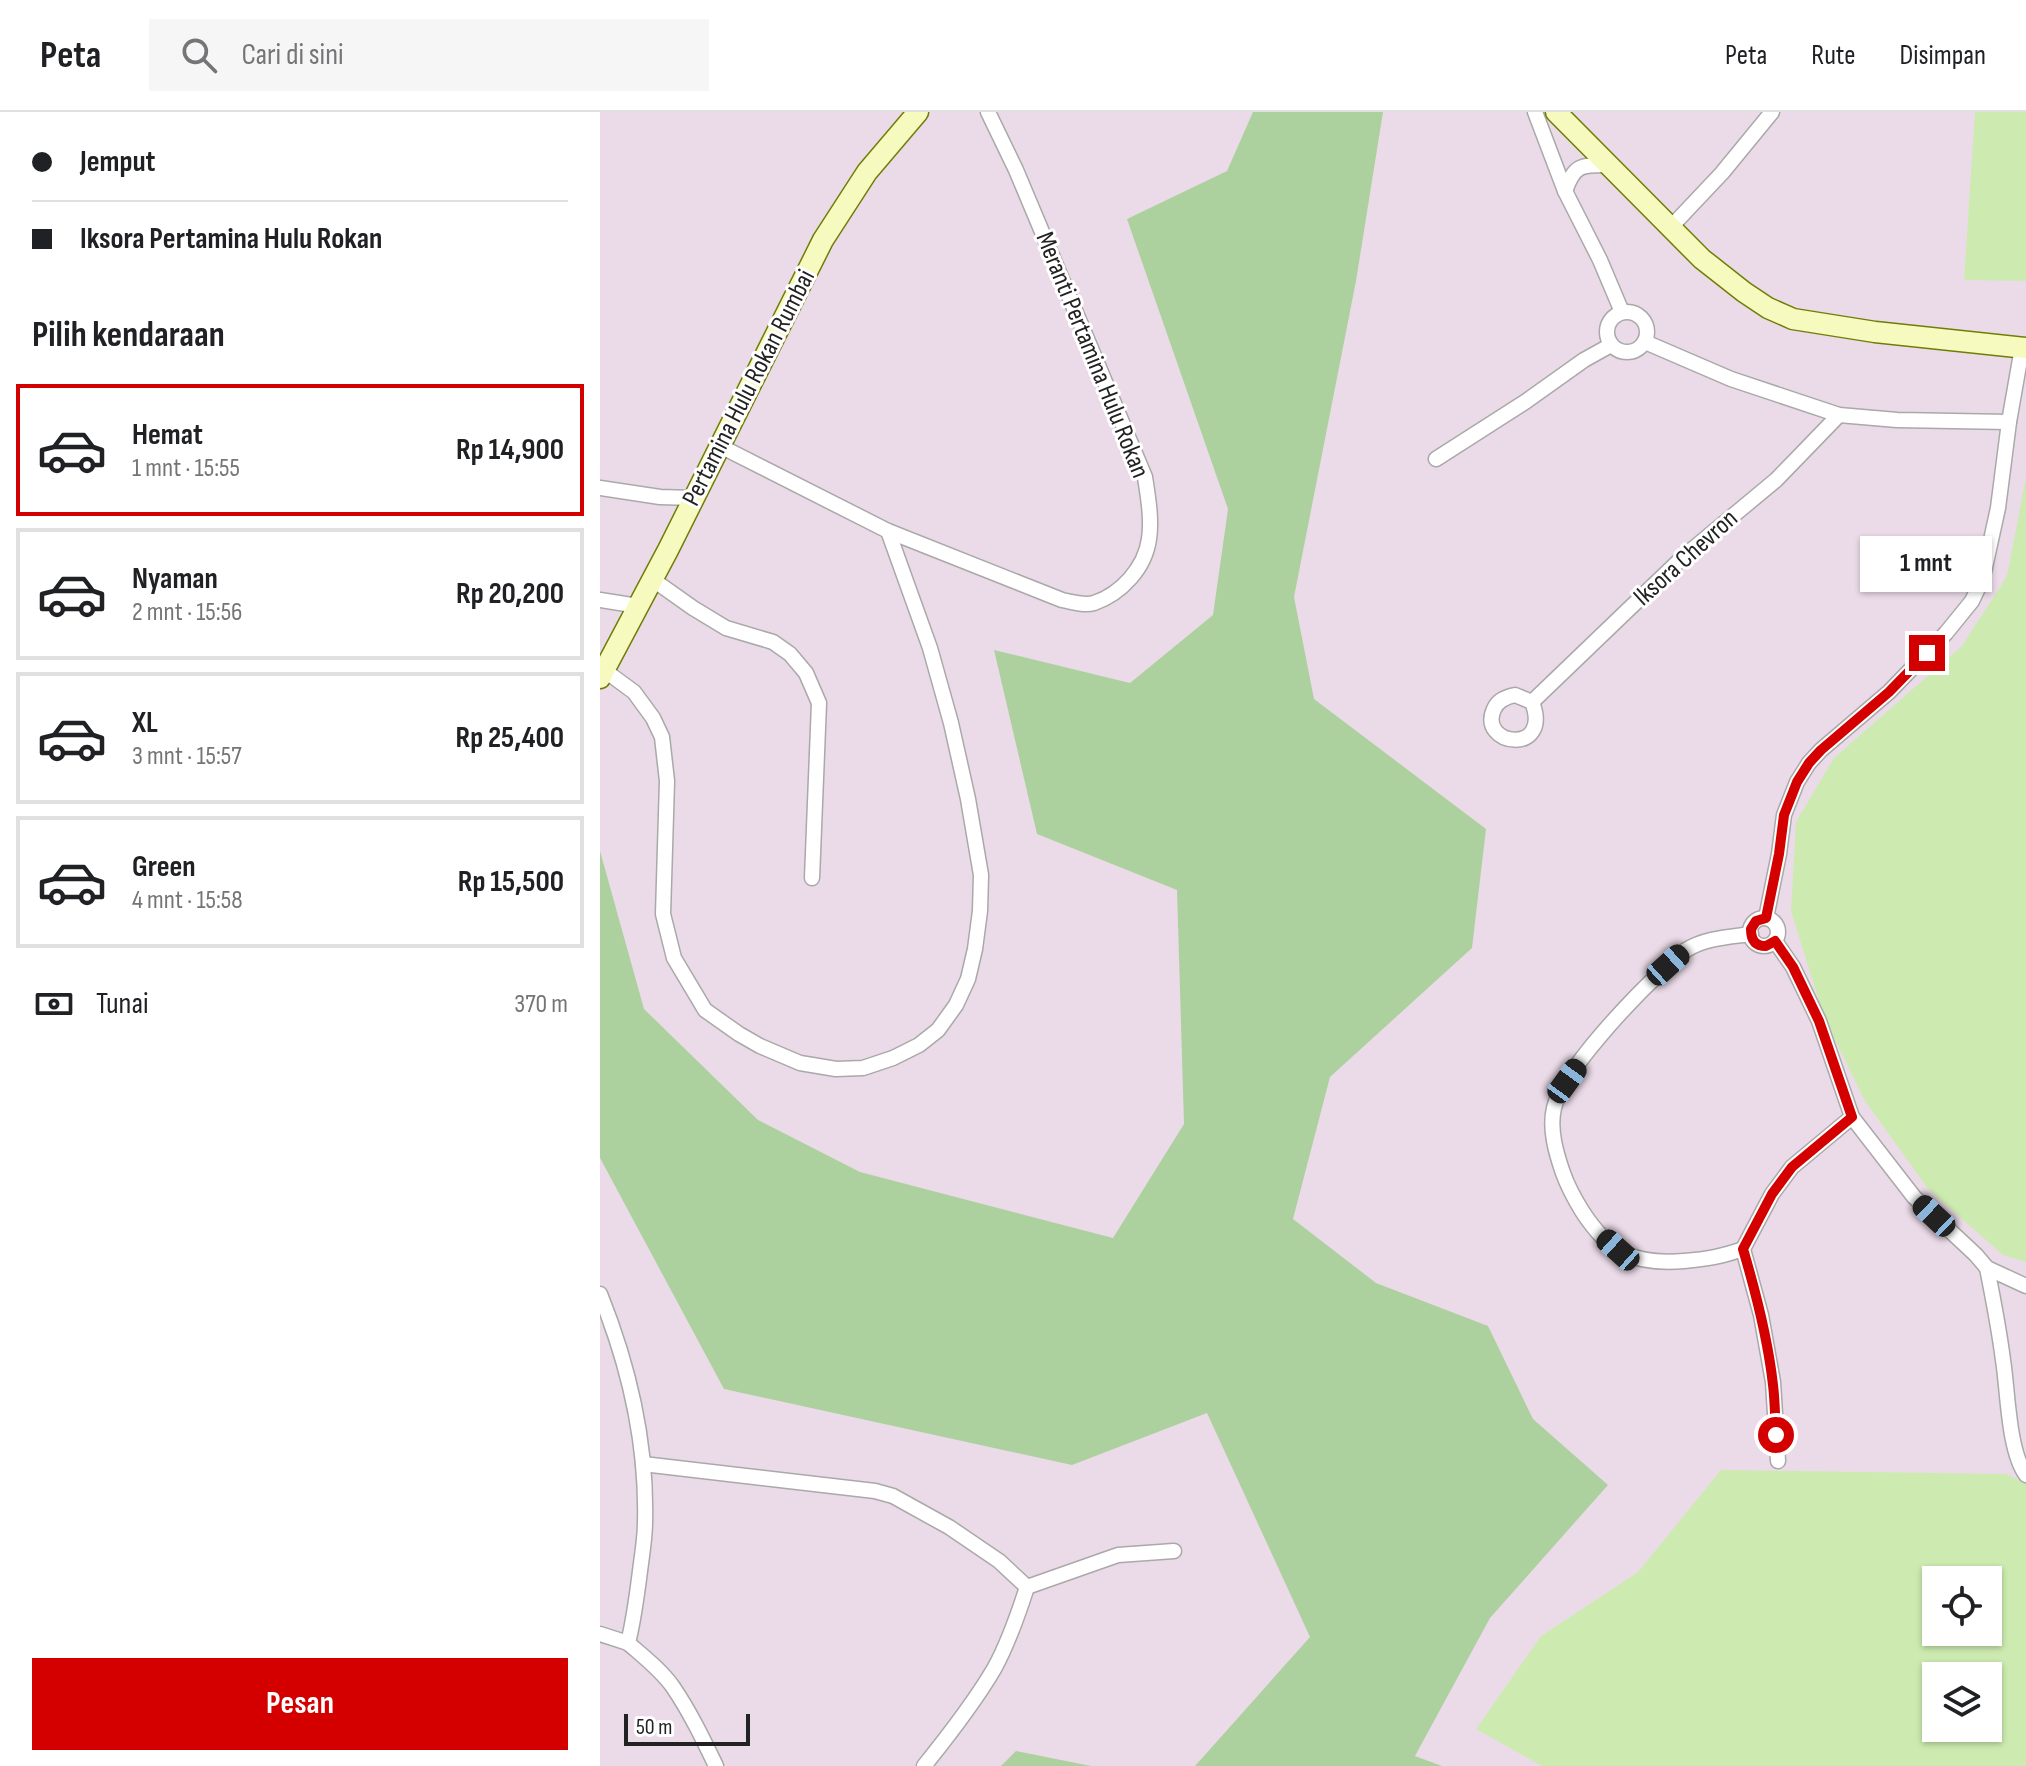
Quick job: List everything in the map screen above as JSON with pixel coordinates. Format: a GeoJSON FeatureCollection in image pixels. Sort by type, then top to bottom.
{"type":"FeatureCollection","features":[{"type":"Feature","properties":{"kind":"street","name":"Pertamina Hulu Rokan Rumbai"},"geometry":{"type":"LineString","coordinates":[[602,674],[840,212],[867,172],[918,112]]}},
{"type":"Feature","properties":{"kind":"street","name":"Meranti Pertamina Hulu Rokan"},"geometry":{"type":"LineString","coordinates":[[720,446],[888,531],[1062,600],[1093,603],[1129,580],[1147,546],[1149,507],[1145,477],[1016,170],[988,112]]}},
{"type":"Feature","properties":{"kind":"street"},"geometry":{"type":"LineString","coordinates":[[1535,112],[1565,191],[1622,312]]}},
{"type":"Feature","properties":{"kind":"street"},"geometry":{"type":"LineString","coordinates":[[1556,112],[1702,259],[1768,308],[1793,319],[1875,332],[2024,348],[2009,422],[1998,508],[1984,572],[1972,601],[1889,692],[1809,763],[1797,782],[1784,815],[1766,918]]}},
{"type":"Feature","properties":{"kind":"street"},"geometry":{"type":"LineString","coordinates":[[1671,227],[1722,173],[1772,112]]}},
{"type":"Feature","properties":{"kind":"street"},"geometry":{"type":"LineString","coordinates":[[1565,191],[1576,170],[1587,165],[1609,165]]}},
{"type":"Feature","properties":{"kind":"street"},"geometry":{"type":"LineString","coordinates":[[1622,312],[1640,316],[1648,333],[1638,350],[1628,353],[1611,345],[1607,337],[1610,321],[1622,312]]}},
{"type":"Feature","properties":{"kind":"street"},"geometry":{"type":"LineString","coordinates":[[1645,342],[1731,379],[1839,415],[1897,420],[2009,422]]}},
{"type":"Feature","properties":{"kind":"street"},"geometry":{"type":"LineString","coordinates":[[1436,459],[1611,345]]}},
{"type":"Feature","properties":{"kind":"street","name":"Iksora Chevron"},"geometry":{"type":"LineString","coordinates":[[1532,702],[1682,558],[1776,480],[1839,415]]}},
{"type":"Feature","properties":{"kind":"street"},"geometry":{"type":"LineString","coordinates":[[600,488],[660,497],[693,498]]}},
{"type":"Feature","properties":{"kind":"street"},"geometry":{"type":"LineString","coordinates":[[602,674],[634,692],[662,737],[667,781],[663,914],[674,958],[705,1010],[760,1046],[800,1063],[836,1069],[863,1068],[919,1045],[938,1030],[956,1005],[968,979],[980,911],[981,875],[951,723],[930,648],[888,531]]}},
{"type":"Feature","properties":{"kind":"street"},"geometry":{"type":"LineString","coordinates":[[652,579],[726,628],[773,642],[790,654],[806,673],[819,703],[812,878]]}},
{"type":"Feature","properties":{"kind":"street"},"geometry":{"type":"LineString","coordinates":[[600,600],[638,606]]}},
{"type":"Feature","properties":{"kind":"street"},"geometry":{"type":"LineString","coordinates":[[1766,918],[1777,927],[1777,937],[1766,946],[1760,946],[1752,940],[1751,929],[1754,923],[1766,918]]}},
{"type":"Feature","properties":{"kind":"street"},"geometry":{"type":"LineString","coordinates":[[1743,1249],[1713,1259],[1657,1263],[1618,1250],[1593,1228],[1568,1189],[1554,1147],[1554,1108],[1567,1081],[1590,1049],[1637,994],[1684,951],[1719,938],[1751,934]]}},
{"type":"Feature","properties":{"kind":"street"},"geometry":{"type":"LineString","coordinates":[[1775,941],[1793,967],[1819,1021],[1852,1117],[1914,1197],[1987,1268],[2026,1286]]}},
{"type":"Feature","properties":{"kind":"street"},"geometry":{"type":"LineString","coordinates":[[1778,1461],[1773,1382],[1761,1315],[1743,1249],[1772,1194],[1792,1167],[1852,1117]]}},
{"type":"Feature","properties":{"kind":"street"},"geometry":{"type":"LineString","coordinates":[[1987,1268],[2010,1419],[2018,1461],[2026,1475]]}},
{"type":"Feature","properties":{"kind":"street"},"geometry":{"type":"LineString","coordinates":[[600,1294],[637,1411],[643,1464],[645,1523],[634,1620],[628,1643]]}},
{"type":"Feature","properties":{"kind":"street"},"geometry":{"type":"LineString","coordinates":[[643,1464],[875,1491],[893,1496],[981,1548],[1027,1587]]}},
{"type":"Feature","properties":{"kind":"street"},"geometry":{"type":"LineString","coordinates":[[1027,1587],[1118,1555],[1174,1551]]}},
{"type":"Feature","properties":{"kind":"street"},"geometry":{"type":"LineString","coordinates":[[924,1766],[955,1727],[995,1667],[1027,1587]]}},
{"type":"Feature","properties":{"kind":"street"},"geometry":{"type":"LineString","coordinates":[[600,1634],[628,1643],[651,1662],[672,1686],[716,1766]]}},
{"type":"Feature","properties":{"kind":"shaded area"},"geometry":{"type":"Polygon","coordinates":[[[600,112],[2026,112],[2026,1766],[600,1766],[600,112]]]}},
{"type":"Feature","properties":{"kind":"green space"},"geometry":{"type":"Polygon","coordinates":[[[1253,112],[1383,112],[1356,281],[1294,597],[1314,699],[1486,829],[1472,948],[1330,1077],[1293,1219],[1376,1283],[1488,1326],[1533,1419],[1608,1485],[1490,1618],[1415,1756],[1442,1766],[1195,1766],[1310,1637],[1207,1413],[1072,1465],[724,1389],[600,1158],[600,851],[644,1009],[758,1120],[860,1172],[1113,1238],[1184,1124],[1177,890],[1037,834],[994,650],[1130,683],[1213,615],[1228,509],[1127,219],[1227,171],[1253,112]]]}},
{"type":"Feature","properties":{"kind":"green space"},"geometry":{"type":"Polygon","coordinates":[[[1975,112],[2026,112],[2026,281],[1964,280],[1975,112]]]}},
{"type":"Feature","properties":{"kind":"green space"},"geometry":{"type":"Polygon","coordinates":[[[2026,477],[2026,1262],[2003,1255],[1929,1190],[1865,1101],[1824,1017],[1791,911],[1796,822],[1834,758],[1962,646],[2007,576],[2026,477]]]}},
{"type":"Feature","properties":{"kind":"green space"},"geometry":{"type":"Polygon","coordinates":[[[1721,1470],[2007,1474],[2026,1484],[2026,1766],[1542,1766],[1476,1729],[1541,1636],[1638,1572],[1721,1470]]]}},
{"type":"Feature","properties":{"kind":"green space"},"geometry":{"type":"Polygon","coordinates":[[[1016,1751],[1091,1766],[1001,1766],[1016,1751]]]}},
{"type":"Feature","properties":{"kind":"route"},"geometry":{"type":"LineString","coordinates":[[1776,1435],[1773,1382],[1761,1315],[1743,1249],[1772,1194],[1792,1167],[1852,1117],[1819,1021],[1793,967],[1775,941],[1760,946],[1752,940],[1751,929],[1756,921],[1766,918],[1784,815],[1797,782],[1809,763],[1889,692],[1927,653]]}}]}
